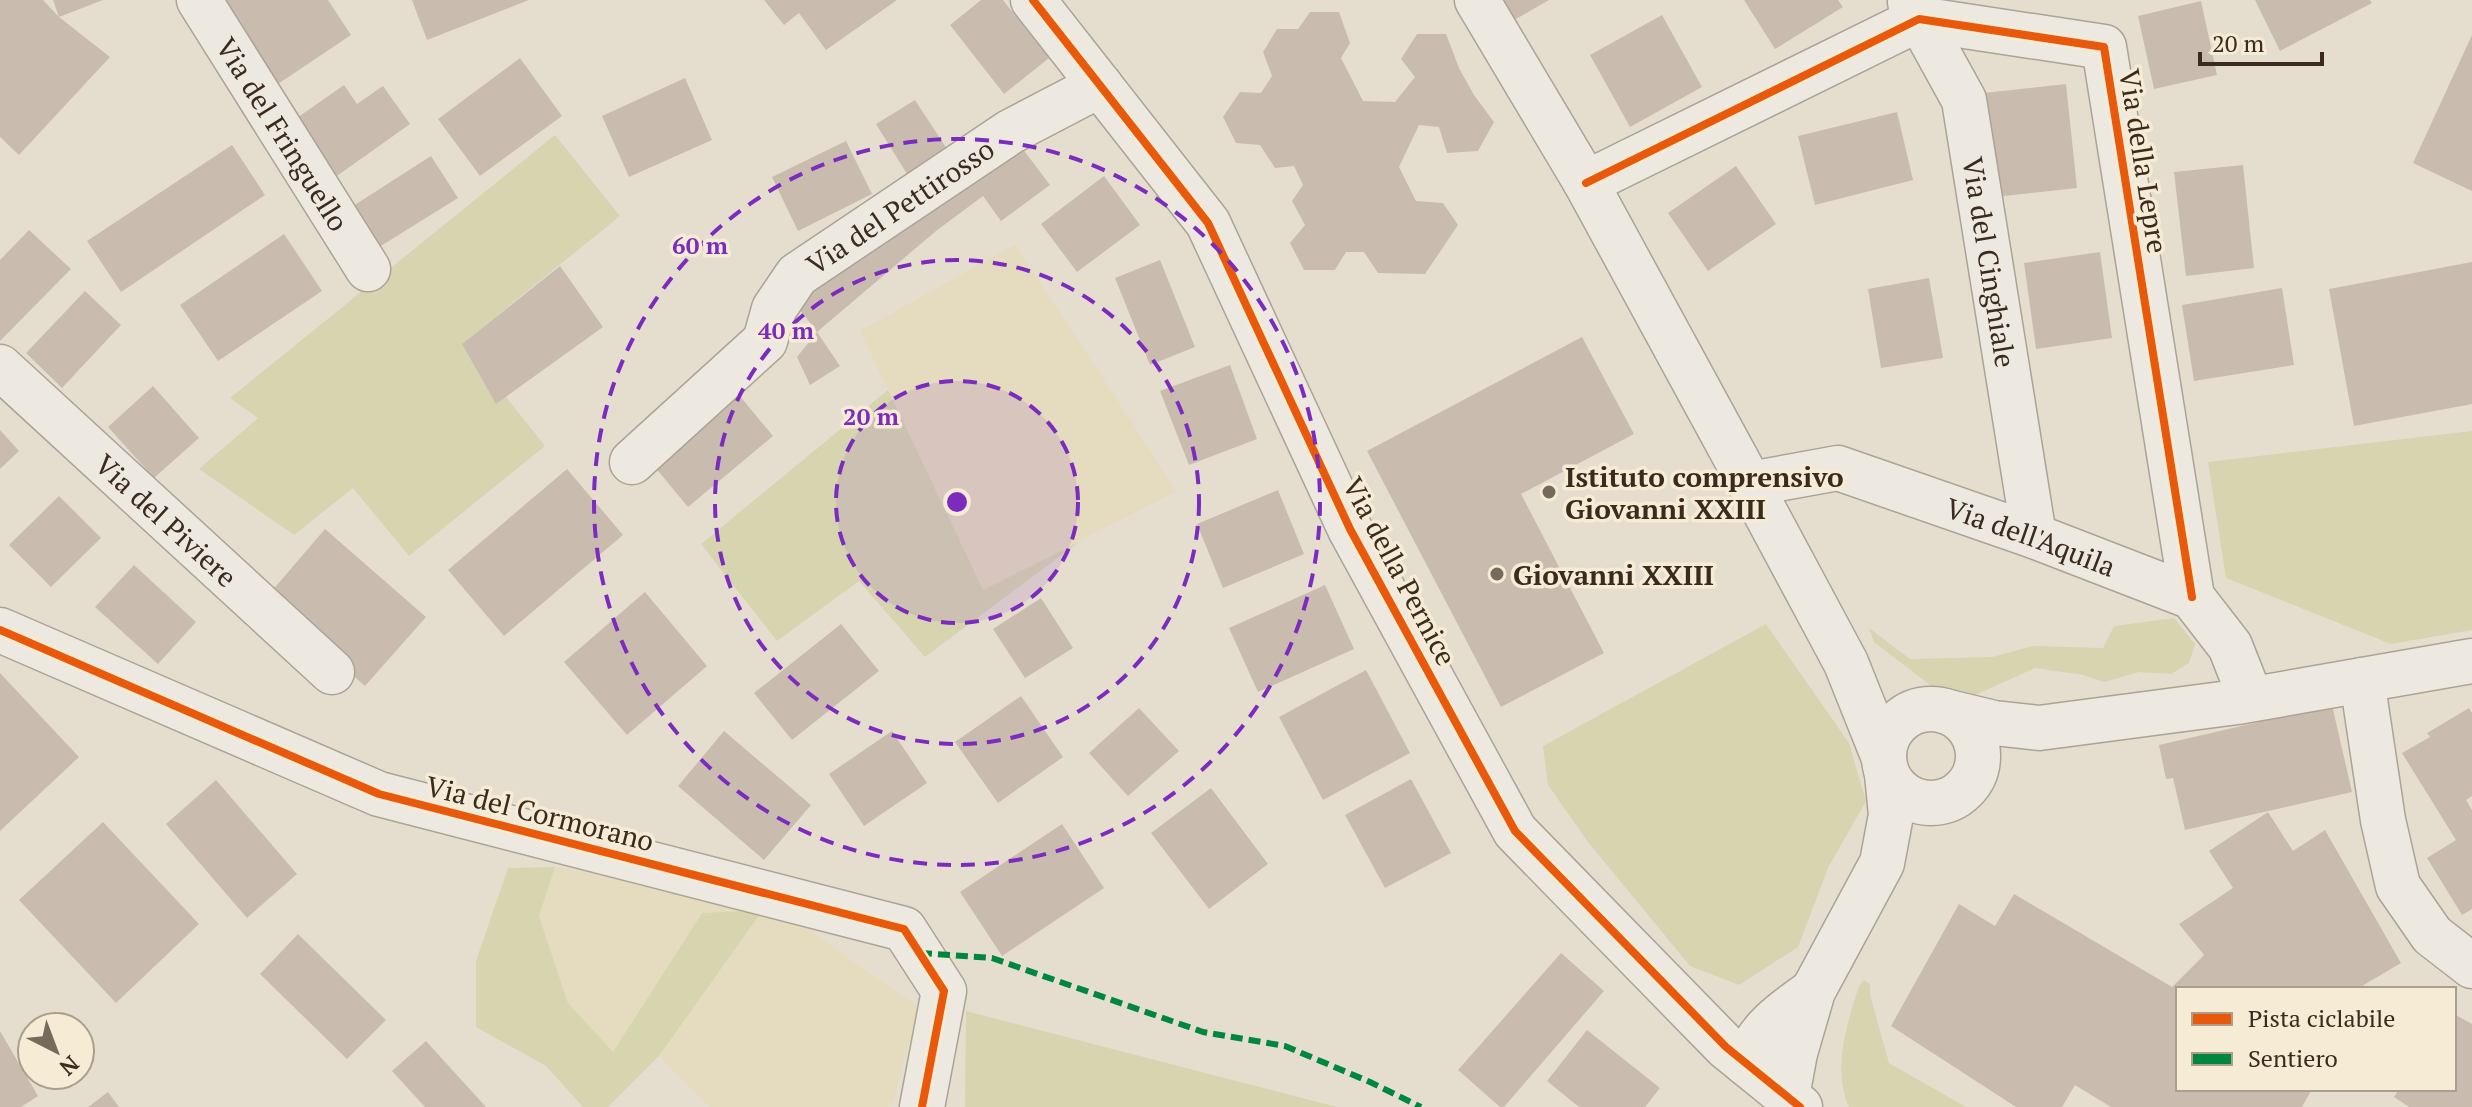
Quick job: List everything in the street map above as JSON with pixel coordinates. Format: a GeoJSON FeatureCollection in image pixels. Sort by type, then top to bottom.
{"type":"FeatureCollection","features":[{"type":"Feature","properties":{"kind":"street","name":"Via del Fringuello"},"geometry":{"type":"LineString","coordinates":[[199,0],[368,269]]}},
{"type":"Feature","properties":{"kind":"street","name":"Via della Pernice"},"geometry":{"type":"LineString","coordinates":[[1033,0],[1208,223],[1350,529],[1515,831],[1726,1047],[1794,1101]]}},
{"type":"Feature","properties":{"kind":"street"},"geometry":{"type":"LineString","coordinates":[[1477,0],[1586,183],[1837,645],[1886,766],[1904,795],[1916,801],[1943,802]]}},
{"type":"Feature","properties":{"kind":"street"},"geometry":{"type":"LineString","coordinates":[[1586,183],[1914,10]]}},
{"type":"Feature","properties":{"kind":"street","name":"Via del Cinghiale"},"geometry":{"type":"LineString","coordinates":[[1914,10],[1964,100],[2034,536]]}},
{"type":"Feature","properties":{"kind":"street","name":"Via della Lepre"},"geometry":{"type":"LineString","coordinates":[[1914,10],[2104,47],[2192,597]]}},
{"type":"Feature","properties":{"kind":"street","name":"Via del Pettirosso"},"geometry":{"type":"LineString","coordinates":[[632,462],[765,341],[774,309],[797,275],[1010,132],[1100,85]]}},
{"type":"Feature","properties":{"kind":"street","name":"Via del Piviere"},"geometry":{"type":"LineString","coordinates":[[0,367],[332,672]]}},
{"type":"Feature","properties":{"kind":"street","name":"Via dell'Aquila"},"geometry":{"type":"LineString","coordinates":[[1750,484],[1838,468],[2034,536],[2192,597]]}},
{"type":"Feature","properties":{"kind":"street"},"geometry":{"type":"LineString","coordinates":[[2192,597],[2230,646],[2251,699]]}},
{"type":"Feature","properties":{"kind":"street","name":"Via del Cormorano"},"geometry":{"type":"LineString","coordinates":[[0,630],[379,794],[904,929],[944,991],[922,1107]]}},
{"type":"Feature","properties":{"kind":"street"},"geometry":{"type":"LineString","coordinates":[[1794,1101],[1795,1053],[1813,991],[1882,863],[1943,802],[1964,789],[1977,767],[1976,739],[1957,717],[1932,711],[1889,690],[1837,645]]}},
{"type":"Feature","properties":{"kind":"street"},"geometry":{"type":"LineString","coordinates":[[1882,863],[1891,815],[1886,743],[1893,728],[1905,718],[1932,711],[2039,728],[2251,699],[2472,661]]}},
{"type":"Feature","properties":{"kind":"street"},"geometry":{"type":"LineString","coordinates":[[2362,680],[2383,820],[2398,886],[2432,935],[2472,966]]}},
{"type":"Feature","properties":{"kind":"street"},"geometry":{"type":"LineString","coordinates":[[1977,767],[2039,728]]}},
{"type":"Feature","properties":{"kind":"street"},"geometry":{"type":"LineString","coordinates":[[1746,1063],[1761,1032],[1813,991]]}},
{"type":"Feature","properties":{"kind":"shaded area"},"geometry":{"type":"Polygon","coordinates":[[[1015,244],[1177,491],[983,591],[860,331],[1015,244]]]}},
{"type":"Feature","properties":{"kind":"shaded area"},"geometry":{"type":"Polygon","coordinates":[[[555,867],[674,883],[771,904],[919,1007],[894,1099],[889,1107],[710,1107],[659,1056],[763,911],[702,913],[613,1053],[568,1003],[539,916],[555,867]]]}},
{"type":"Feature","properties":{"kind":"green space"},"geometry":{"type":"Polygon","coordinates":[[[555,135],[620,216],[463,343],[545,446],[409,556],[353,488],[294,535],[199,469],[258,418],[230,398],[555,135]]]}},
{"type":"Feature","properties":{"kind":"green space"},"geometry":{"type":"Polygon","coordinates":[[[888,390],[983,590],[1079,542],[925,657],[859,581],[777,641],[701,544],[888,390]]]}},
{"type":"Feature","properties":{"kind":"green space"},"geometry":{"type":"Polygon","coordinates":[[[2472,431],[2472,630],[2391,644],[2226,578],[2208,462],[2472,431]]]}},
{"type":"Feature","properties":{"kind":"green space"},"geometry":{"type":"Polygon","coordinates":[[[2174,618],[2195,644],[2189,663],[2171,674],[2139,672],[2104,682],[2083,675],[2035,668],[1973,696],[1939,692],[1874,642],[1869,628],[1910,659],[1992,657],[2033,646],[2103,648],[2114,626],[2174,618]]]}},
{"type":"Feature","properties":{"kind":"green space"},"geometry":{"type":"Polygon","coordinates":[[[1766,624],[1849,743],[1866,801],[1828,868],[1798,947],[1739,985],[1690,966],[1588,842],[1548,785],[1543,746],[1766,624]]]}},
{"type":"Feature","properties":{"kind":"green space"},"geometry":{"type":"Polygon","coordinates":[[[555,867],[539,916],[568,1003],[613,1052],[702,913],[763,910],[659,1056],[608,1107],[583,1107],[546,1066],[476,1027],[476,961],[508,868],[555,867]]]}},
{"type":"Feature","properties":{"kind":"green space"},"geometry":{"type":"Polygon","coordinates":[[[1864,980],[1870,984],[1870,995],[1889,1063],[1966,1107],[1849,1107],[1842,1078],[1843,1046],[1854,1000],[1864,980]]]}},
{"type":"Feature","properties":{"kind":"green space"},"geometry":{"type":"Polygon","coordinates":[[[966,1011],[1337,1107],[965,1107],[966,1011]]]}},
{"type":"Feature","properties":{"kind":"building"},"geometry":{"type":"Polygon","coordinates":[[[0,0],[43,0],[59,17],[110,57],[19,155],[0,137],[0,0]]]}},
{"type":"Feature","properties":{"kind":"building"},"geometry":{"type":"Polygon","coordinates":[[[53,0],[103,0],[59,17],[53,0]]]}},
{"type":"Feature","properties":{"kind":"building"},"geometry":{"type":"Polygon","coordinates":[[[218,0],[328,0],[351,35],[275,86],[218,0]]]}},
{"type":"Feature","properties":{"kind":"building"},"geometry":{"type":"Polygon","coordinates":[[[412,0],[529,0],[427,40],[412,0]]]}},
{"type":"Feature","properties":{"kind":"building"},"geometry":{"type":"Polygon","coordinates":[[[764,0],[897,0],[826,50],[799,13],[784,25],[764,0]]]}},
{"type":"Feature","properties":{"kind":"building"},"geometry":{"type":"Polygon","coordinates":[[[981,0],[1003,0],[1049,58],[1004,94],[950,25],[981,0]]]}},
{"type":"Feature","properties":{"kind":"building"},"geometry":{"type":"Polygon","coordinates":[[[1496,0],[1549,0],[1509,23],[1496,0]]]}},
{"type":"Feature","properties":{"kind":"building"},"geometry":{"type":"Polygon","coordinates":[[[1744,0],[1838,0],[1843,7],[1775,49],[1744,0]]]}},
{"type":"Feature","properties":{"kind":"building"},"geometry":{"type":"Polygon","coordinates":[[[2255,0],[2370,0],[2372,3],[2280,51],[2255,0]]]}},
{"type":"Feature","properties":{"kind":"building"},"geometry":{"type":"Polygon","coordinates":[[[2201,1],[2217,75],[2154,89],[2138,16],[2201,1]]]}},
{"type":"Feature","properties":{"kind":"building"},"geometry":{"type":"Polygon","coordinates":[[[1310,12],[1339,12],[1350,43],[1341,58],[1363,101],[1395,102],[1415,77],[1401,59],[1417,34],[1446,34],[1459,68],[1494,122],[1478,151],[1447,153],[1439,127],[1419,125],[1399,167],[1416,201],[1443,203],[1458,225],[1425,274],[1378,273],[1364,252],[1346,252],[1335,270],[1304,270],[1290,243],[1305,225],[1292,201],[1303,185],[1294,166],[1275,168],[1260,145],[1236,143],[1223,117],[1240,92],[1261,93],[1272,76],[1263,52],[1277,29],[1298,29],[1310,12]]]}},
{"type":"Feature","properties":{"kind":"building"},"geometry":{"type":"Polygon","coordinates":[[[1662,15],[1702,87],[1630,127],[1590,55],[1662,15]]]}},
{"type":"Feature","properties":{"kind":"building"},"geometry":{"type":"Polygon","coordinates":[[[2472,35],[2472,191],[2413,163],[2472,35]]]}},
{"type":"Feature","properties":{"kind":"building"},"geometry":{"type":"Polygon","coordinates":[[[520,58],[562,116],[480,176],[438,119],[520,58]]]}},
{"type":"Feature","properties":{"kind":"building"},"geometry":{"type":"Polygon","coordinates":[[[685,78],[712,140],[629,177],[602,116],[685,78]]]}},
{"type":"Feature","properties":{"kind":"building"},"geometry":{"type":"Polygon","coordinates":[[[2066,84],[2077,188],[1995,197],[1984,93],[2066,84]]]}},
{"type":"Feature","properties":{"kind":"building"},"geometry":{"type":"Polygon","coordinates":[[[344,85],[357,104],[383,86],[410,124],[334,178],[294,120],[344,85]]]}},
{"type":"Feature","properties":{"kind":"building"},"geometry":{"type":"Polygon","coordinates":[[[915,100],[947,149],[907,174],[876,124],[915,100]]]}},
{"type":"Feature","properties":{"kind":"building"},"geometry":{"type":"Polygon","coordinates":[[[1897,112],[1913,180],[1815,205],[1798,136],[1897,112]]]}},
{"type":"Feature","properties":{"kind":"building"},"geometry":{"type":"Polygon","coordinates":[[[1013,136],[1050,185],[1001,221],[983,196],[936,231],[817,332],[791,298],[1013,136]]]}},
{"type":"Feature","properties":{"kind":"building"},"geometry":{"type":"Polygon","coordinates":[[[846,141],[872,194],[798,231],[772,177],[846,141]]]}},
{"type":"Feature","properties":{"kind":"building"},"geometry":{"type":"Polygon","coordinates":[[[232,145],[265,195],[121,292],[87,241],[232,145]]]}},
{"type":"Feature","properties":{"kind":"building"},"geometry":{"type":"Polygon","coordinates":[[[431,156],[458,198],[376,249],[350,208],[431,156]]]}},
{"type":"Feature","properties":{"kind":"building"},"geometry":{"type":"Polygon","coordinates":[[[2243,165],[2254,268],[2186,276],[2174,172],[2243,165]]]}},
{"type":"Feature","properties":{"kind":"building"},"geometry":{"type":"Polygon","coordinates":[[[1736,166],[1776,224],[1708,271],[1668,213],[1736,166]]]}},
{"type":"Feature","properties":{"kind":"building"},"geometry":{"type":"Polygon","coordinates":[[[1104,176],[1140,225],[1077,272],[1041,224],[1104,176]]]}},
{"type":"Feature","properties":{"kind":"building"},"geometry":{"type":"Polygon","coordinates":[[[29,230],[71,269],[0,341],[0,260],[29,230]]]}},
{"type":"Feature","properties":{"kind":"building"},"geometry":{"type":"Polygon","coordinates":[[[284,234],[322,291],[218,361],[180,305],[284,234]]]}},
{"type":"Feature","properties":{"kind":"building"},"geometry":{"type":"Polygon","coordinates":[[[2100,252],[2112,338],[2036,349],[2024,263],[2100,252]]]}},
{"type":"Feature","properties":{"kind":"building"},"geometry":{"type":"Polygon","coordinates":[[[1160,260],[1195,347],[1150,365],[1115,278],[1160,260]]]}},
{"type":"Feature","properties":{"kind":"building"},"geometry":{"type":"Polygon","coordinates":[[[2472,262],[2472,404],[2354,426],[2329,289],[2472,262]]]}},
{"type":"Feature","properties":{"kind":"building"},"geometry":{"type":"Polygon","coordinates":[[[560,266],[603,327],[496,404],[462,344],[560,266]]]}},
{"type":"Feature","properties":{"kind":"building"},"geometry":{"type":"Polygon","coordinates":[[[1929,278],[1943,358],[1881,368],[1868,289],[1929,278]]]}},
{"type":"Feature","properties":{"kind":"building"},"geometry":{"type":"Polygon","coordinates":[[[2282,288],[2294,365],[2194,381],[2182,305],[2282,288]]]}},
{"type":"Feature","properties":{"kind":"building"},"geometry":{"type":"Polygon","coordinates":[[[85,291],[121,325],[62,388],[26,353],[85,291]]]}},
{"type":"Feature","properties":{"kind":"building"},"geometry":{"type":"Polygon","coordinates":[[[817,332],[840,366],[810,385],[797,357],[817,332]]]}},
{"type":"Feature","properties":{"kind":"building","name":"Giovanni XXIII"},"geometry":{"type":"Polygon","coordinates":[[[1582,337],[1634,434],[1521,494],[1604,653],[1501,707],[1367,451],[1582,337]]]}},
{"type":"Feature","properties":{"kind":"building"},"geometry":{"type":"Polygon","coordinates":[[[1230,365],[1257,439],[1189,465],[1160,391],[1230,365]]]}},
{"type":"Feature","properties":{"kind":"building"},"geometry":{"type":"Polygon","coordinates":[[[153,386],[199,438],[154,478],[108,427],[153,386]]]}},
{"type":"Feature","properties":{"kind":"building"},"geometry":{"type":"Polygon","coordinates":[[[739,395],[773,436],[688,507],[654,466],[739,395]]]}},
{"type":"Feature","properties":{"kind":"building"},"geometry":{"type":"Polygon","coordinates":[[[0,430],[19,451],[0,469],[0,430]]]}},
{"type":"Feature","properties":{"kind":"building"},"geometry":{"type":"Polygon","coordinates":[[[567,469],[623,535],[504,636],[448,570],[567,469]]]}},
{"type":"Feature","properties":{"kind":"building"},"geometry":{"type":"Polygon","coordinates":[[[1278,490],[1304,554],[1223,588],[1197,524],[1278,490]]]}},
{"type":"Feature","properties":{"kind":"building"},"geometry":{"type":"Polygon","coordinates":[[[59,496],[101,538],[51,587],[9,545],[59,496]]]}},
{"type":"Feature","properties":{"kind":"building"},"geometry":{"type":"Polygon","coordinates":[[[325,529],[426,617],[365,686],[265,599],[325,529]]]}},
{"type":"Feature","properties":{"kind":"building"},"geometry":{"type":"Polygon","coordinates":[[[134,565],[196,622],[158,664],[95,607],[134,565]]]}},
{"type":"Feature","properties":{"kind":"building"},"geometry":{"type":"Polygon","coordinates":[[[1325,585],[1354,649],[1258,692],[1229,628],[1325,585]]]}},
{"type":"Feature","properties":{"kind":"building"},"geometry":{"type":"Polygon","coordinates":[[[645,592],[707,666],[627,735],[564,662],[645,592]]]}},
{"type":"Feature","properties":{"kind":"building"},"geometry":{"type":"Polygon","coordinates":[[[1041,598],[1073,648],[1025,678],[993,629],[1041,598]]]}},
{"type":"Feature","properties":{"kind":"building"},"geometry":{"type":"Polygon","coordinates":[[[841,624],[879,671],[792,740],[754,693],[841,624]]]}},
{"type":"Feature","properties":{"kind":"building"},"geometry":{"type":"Polygon","coordinates":[[[1366,670],[1410,753],[1323,800],[1279,717],[1366,670]]]}},
{"type":"Feature","properties":{"kind":"building"},"geometry":{"type":"Polygon","coordinates":[[[0,673],[79,757],[0,831],[0,673]]]}},
{"type":"Feature","properties":{"kind":"building"},"geometry":{"type":"Polygon","coordinates":[[[1021,696],[1063,757],[998,803],[955,742],[1021,696]]]}},
{"type":"Feature","properties":{"kind":"building"},"geometry":{"type":"Polygon","coordinates":[[[2332,705],[2352,792],[2185,830],[2173,778],[2166,779],[2159,745],[2332,705]]]}},
{"type":"Feature","properties":{"kind":"building"},"geometry":{"type":"Polygon","coordinates":[[[1139,708],[1179,751],[1128,796],[1089,753],[1139,708]]]}},
{"type":"Feature","properties":{"kind":"building"},"geometry":{"type":"Polygon","coordinates":[[[2469,708],[2472,713],[2472,796],[2466,800],[2472,810],[2472,909],[2462,915],[2427,858],[2456,840],[2402,753],[2430,737],[2427,733],[2469,708]]]}},
{"type":"Feature","properties":{"kind":"building"},"geometry":{"type":"Polygon","coordinates":[[[724,731],[811,805],[764,860],[678,786],[724,731]]]}},
{"type":"Feature","properties":{"kind":"building"},"geometry":{"type":"Polygon","coordinates":[[[892,731],[927,783],[864,826],[829,774],[892,731]]]}},
{"type":"Feature","properties":{"kind":"building"},"geometry":{"type":"Polygon","coordinates":[[[1411,779],[1451,853],[1385,888],[1345,815],[1411,779]]]}},
{"type":"Feature","properties":{"kind":"building"},"geometry":{"type":"Polygon","coordinates":[[[216,780],[297,874],[247,918],[166,824],[216,780]]]}},
{"type":"Feature","properties":{"kind":"building"},"geometry":{"type":"Polygon","coordinates":[[[1211,788],[1268,864],[1209,909],[1151,833],[1211,788]]]}},
{"type":"Feature","properties":{"kind":"building"},"geometry":{"type":"Polygon","coordinates":[[[2268,812],[2293,851],[2325,830],[2401,963],[2360,987],[2176,987],[2176,1091],[2311,1091],[2302,1107],[2111,1107],[2075,1085],[2062,1107],[2016,1107],[1891,1026],[1959,904],[1995,926],[2014,894],[2172,987],[2204,955],[2179,924],[2233,888],[2209,851],[2268,812]]]}},
{"type":"Feature","properties":{"kind":"building"},"geometry":{"type":"Polygon","coordinates":[[[103,822],[199,924],[116,1003],[19,900],[103,822]]]}},
{"type":"Feature","properties":{"kind":"building"},"geometry":{"type":"Polygon","coordinates":[[[1062,824],[1104,888],[1002,956],[960,892],[1062,824]]]}},
{"type":"Feature","properties":{"kind":"building"},"geometry":{"type":"Polygon","coordinates":[[[298,934],[386,1020],[347,1059],[260,974],[298,934]]]}},
{"type":"Feature","properties":{"kind":"building"},"geometry":{"type":"Polygon","coordinates":[[[1561,953],[1604,991],[1504,1107],[1500,1107],[1458,1070],[1561,953]]]}},
{"type":"Feature","properties":{"kind":"building"},"geometry":{"type":"Polygon","coordinates":[[[2456,1015],[2472,1024],[2472,1107],[2409,1107],[2394,1097],[2398,1091],[2456,1091],[2456,1015]]]}},
{"type":"Feature","properties":{"kind":"building"},"geometry":{"type":"Polygon","coordinates":[[[1587,1030],[1660,1088],[1645,1107],[1579,1107],[1547,1081],[1587,1030]]]}},
{"type":"Feature","properties":{"kind":"building"},"geometry":{"type":"Polygon","coordinates":[[[0,1031],[16,1058],[16,1091],[35,1091],[38,1096],[21,1107],[0,1107],[0,1031]]]}},
{"type":"Feature","properties":{"kind":"building"},"geometry":{"type":"Polygon","coordinates":[[[426,1041],[486,1107],[425,1107],[392,1071],[426,1041]]]}},
{"type":"Feature","properties":{"kind":"building"},"geometry":{"type":"Polygon","coordinates":[[[108,1092],[119,1107],[88,1107],[108,1092]]]}},
{"type":"Feature","properties":{"kind":"marked path"},"geometry":{"type":"LineString","coordinates":[[920,953],[992,958],[1203,1032],[1285,1046],[1421,1107]]}},
{"type":"Feature","properties":{"kind":"cycle path"},"geometry":{"type":"LineString","coordinates":[[1033,0],[1208,223],[1350,529],[1515,831],[1726,1047],[1800,1107]]}},
{"type":"Feature","properties":{"kind":"cycle path"},"geometry":{"type":"LineString","coordinates":[[1586,183],[1919,19],[2104,47],[2192,597]]}},
{"type":"Feature","properties":{"kind":"cycle path"},"geometry":{"type":"LineString","coordinates":[[0,630],[379,794],[904,929],[944,991],[922,1107]]}},
{"type":"Feature","properties":{"kind":"place","name":"Istituto comprensivo Giovanni XXIII"},"geometry":{"type":"Point","coordinates":[1549,492]}},
{"type":"Feature","properties":{"kind":"place","name":"Giovanni XXIII"},"geometry":{"type":"Point","coordinates":[1497,574]}}]}
